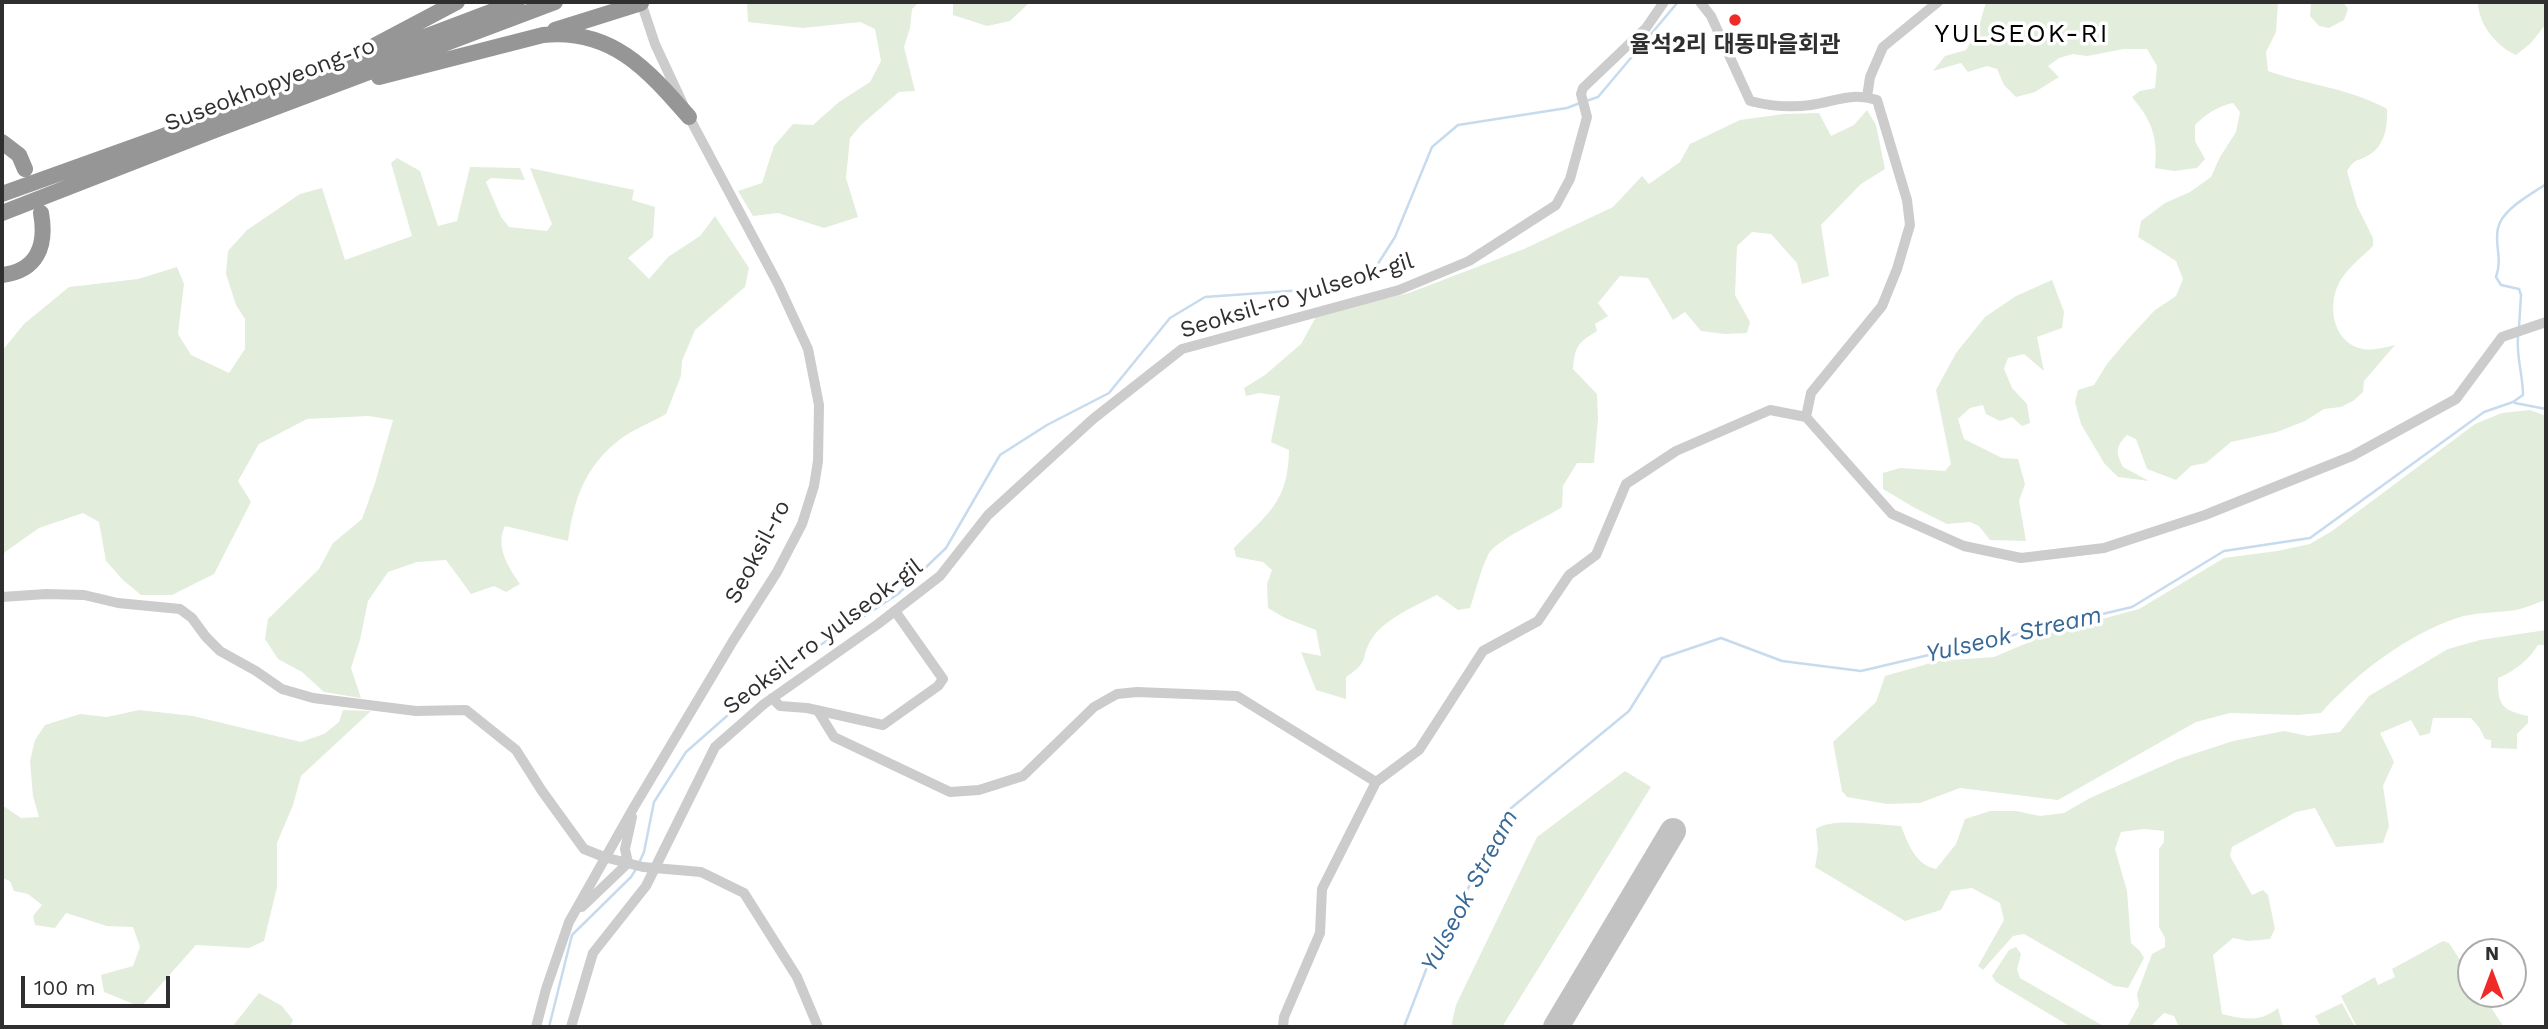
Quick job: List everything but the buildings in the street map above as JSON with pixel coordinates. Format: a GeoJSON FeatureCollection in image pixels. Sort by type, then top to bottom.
{"type":"FeatureCollection","features":[{"type":"Feature","properties":{"kind":"highway"},"geometry":{"type":"LineString","coordinates":[[314,85],[457,2]]}},
{"type":"Feature","properties":{"kind":"highway","name":"Suseokhopyeong-ro"},"geometry":{"type":"LineString","coordinates":[[2,213],[517,2]]}},
{"type":"Feature","properties":{"kind":"highway","name":"Suseokhopyeong-ro"},"geometry":{"type":"LineString","coordinates":[[5,192],[555,2]]}},
{"type":"Feature","properties":{"kind":"highway"},"geometry":{"type":"LineString","coordinates":[[314,85],[543,35],[641,2]]}},
{"type":"Feature","properties":{"kind":"highway"},"geometry":{"type":"LineString","coordinates":[[543,35],[564,33],[589,37],[619,51],[644,67],[689,117]]}},
{"type":"Feature","properties":{"kind":"highway"},"geometry":{"type":"LineString","coordinates":[[2,142],[19,155],[25,169]]}},
{"type":"Feature","properties":{"kind":"highway"},"geometry":{"type":"LineString","coordinates":[[2,275],[21,271],[34,260],[41,247],[41,213]]}},
{"type":"Feature","properties":{"kind":"street","name":"Seoksil-ro"},"geometry":{"type":"LineString","coordinates":[[536,1027],[546,989],[572,916],[604,857],[777,572],[802,524],[814,486],[818,461],[819,405],[808,349],[778,284],[689,117],[655,44],[641,2]]}},
{"type":"Feature","properties":{"kind":"street","name":"Seoksil-ro yulseok-gil"},"geometry":{"type":"LineString","coordinates":[[571,1027],[593,953],[646,886],[715,747],[772,698],[940,576],[988,514],[1093,419],[1182,349],[1399,290],[1469,261],[1556,205],[1570,179],[1587,117],[1581,94],[1583,88],[1646,28],[1664,2]]}},
{"type":"Feature","properties":{"kind":"street"},"geometry":{"type":"LineString","coordinates":[[1700,2],[1711,16],[1750,101],[1771,106],[1808,106],[1859,95],[1877,100],[1907,200],[1910,225],[1882,306],[1811,393],[1806,417]]}},
{"type":"Feature","properties":{"kind":"street"},"geometry":{"type":"LineString","coordinates":[[1867,97],[1870,77],[1883,47],[1933,4]]}},
{"type":"Feature","properties":{"kind":"street"},"geometry":{"type":"LineString","coordinates":[[1283,1027],[1284,1017],[1320,933],[1322,889],[1376,782],[1419,750],[1483,650],[1538,621],[1569,575],[1596,555],[1626,484],[1676,451],[1770,410],[1806,417],[1892,513],[1964,546],[2021,558],[2104,548],[2205,515],[2352,456],[2456,400],[2502,337],[2546,322]]}},
{"type":"Feature","properties":{"kind":"street"},"geometry":{"type":"LineString","coordinates":[[2,597],[84,595],[118,604],[180,609],[192,618],[205,637],[220,651],[282,688],[313,698],[416,711],[466,710],[516,750],[584,849],[634,864],[701,872],[744,893],[797,977],[818,1027]]}},
{"type":"Feature","properties":{"kind":"street"},"geometry":{"type":"LineString","coordinates":[[772,698],[780,706],[883,725],[943,679],[895,611]]}},
{"type":"Feature","properties":{"kind":"street"},"geometry":{"type":"LineString","coordinates":[[818,711],[834,737],[950,792],[979,790],[1023,775],[1094,707],[1117,694],[1137,692],[1237,696],[1376,782]]}},
{"type":"Feature","properties":{"kind":"street"},"geometry":{"type":"LineString","coordinates":[[634,807],[625,849],[634,864]]}},
{"type":"Feature","properties":{"kind":"street"},"geometry":{"type":"LineString","coordinates":[[572,916],[608,880],[634,864]]}},
{"type":"Feature","properties":{"kind":"green space"},"geometry":{"type":"Polygon","coordinates":[[[747,2],[919,2],[912,9],[904,47],[915,91],[899,92],[850,138],[846,178],[858,217],[824,228],[778,213],[753,216],[738,191],[762,183],[774,146],[793,124],[813,125],[839,102],[870,82],[881,61],[875,29],[860,22],[803,28],[748,22],[747,2]]]}},
{"type":"Feature","properties":{"kind":"green space"},"geometry":{"type":"Polygon","coordinates":[[[953,2],[1028,2],[1010,21],[987,26],[953,15],[953,2]]]}},
{"type":"Feature","properties":{"kind":"green space"},"geometry":{"type":"Polygon","coordinates":[[[1986,2],[2278,2],[2276,32],[2266,52],[2268,71],[2343,91],[2387,109],[2386,128],[2379,146],[2369,155],[2354,162],[2347,171],[2357,206],[2373,238],[2373,246],[2345,274],[2337,287],[2333,309],[2338,330],[2352,345],[2371,349],[2395,345],[2364,381],[2363,392],[2341,407],[2324,409],[2305,421],[2277,432],[2231,442],[2206,463],[2191,466],[2176,480],[2147,469],[2136,439],[2127,435],[2118,450],[2123,467],[2149,481],[2118,477],[2104,463],[2081,424],[2075,402],[2078,390],[2094,385],[2128,339],[2155,310],[2176,296],[2183,279],[2176,261],[2138,237],[2141,221],[2165,203],[2190,192],[2211,177],[2236,132],[2240,112],[2233,103],[2217,108],[2199,121],[2195,125],[2195,141],[2205,159],[2197,168],[2174,171],[2155,168],[2152,130],[2132,97],[2140,91],[2155,88],[2157,66],[2147,49],[2124,49],[2087,56],[2073,54],[2059,58],[2048,66],[2059,77],[2035,92],[2016,97],[2004,85],[1997,69],[1987,66],[1968,72],[1961,63],[1933,71],[1945,56],[1966,50],[1978,30],[1986,2]]]}},
{"type":"Feature","properties":{"kind":"green space"},"geometry":{"type":"Polygon","coordinates":[[[2311,2],[2343,2],[2348,9],[2344,20],[2329,28],[2319,26],[2310,16],[2311,2]]]}},
{"type":"Feature","properties":{"kind":"green space"},"geometry":{"type":"Polygon","coordinates":[[[2478,2],[2546,2],[2546,24],[2531,43],[2516,55],[2495,40],[2481,18],[2478,2]]]}},
{"type":"Feature","properties":{"kind":"green space"},"geometry":{"type":"Polygon","coordinates":[[[1867,110],[1876,125],[1885,169],[1861,184],[1821,225],[1829,276],[1802,284],[1797,263],[1771,234],[1752,232],[1737,246],[1735,295],[1750,322],[1747,333],[1725,334],[1701,331],[1685,312],[1673,320],[1648,278],[1620,276],[1598,303],[1608,316],[1595,324],[1597,331],[1581,342],[1575,355],[1573,369],[1597,394],[1598,419],[1594,463],[1577,463],[1563,486],[1562,507],[1510,536],[1493,549],[1488,555],[1470,608],[1458,610],[1437,595],[1411,608],[1385,625],[1373,637],[1362,662],[1346,677],[1346,699],[1316,690],[1301,652],[1321,656],[1316,630],[1268,608],[1267,584],[1272,570],[1263,562],[1236,557],[1234,548],[1266,516],[1280,495],[1288,468],[1289,450],[1271,442],[1280,396],[1259,393],[1246,396],[1244,388],[1265,375],[1301,344],[1317,315],[1409,293],[1524,249],[1613,207],[1642,176],[1649,184],[1680,162],[1690,144],[1740,120],[1819,113],[1831,136],[1854,125],[1867,110]]]}},
{"type":"Feature","properties":{"kind":"green space"},"geometry":{"type":"Polygon","coordinates":[[[397,158],[420,171],[438,226],[457,221],[470,167],[520,168],[525,180],[491,178],[486,182],[501,217],[509,227],[547,231],[552,224],[530,168],[634,190],[632,200],[655,207],[653,237],[628,258],[649,279],[668,257],[700,236],[715,216],[749,268],[745,287],[695,330],[682,361],[681,376],[666,414],[618,441],[606,451],[589,474],[577,498],[568,541],[505,526],[502,549],[520,584],[506,592],[494,586],[471,594],[446,560],[417,562],[388,572],[368,601],[351,668],[361,698],[324,692],[302,672],[278,659],[265,639],[268,619],[319,569],[333,543],[362,519],[393,420],[369,416],[307,419],[259,444],[238,481],[251,502],[214,574],[172,595],[141,595],[123,580],[106,561],[99,522],[83,513],[39,528],[5,552],[2,558],[2,351],[24,324],[69,287],[138,279],[177,267],[184,284],[178,334],[191,355],[229,373],[245,349],[245,319],[236,305],[226,274],[228,251],[247,230],[300,194],[322,188],[345,260],[412,236],[391,163],[397,158]]]}},
{"type":"Feature","properties":{"kind":"green space"},"geometry":{"type":"Polygon","coordinates":[[[2052,280],[2064,312],[2062,328],[2037,337],[2044,371],[2024,354],[2008,358],[2004,369],[2012,388],[2027,404],[2030,423],[2022,426],[2012,417],[2000,421],[1986,414],[1983,405],[1970,408],[1958,419],[1964,439],[2002,458],[2018,459],[2025,484],[2019,501],[2026,541],[1990,540],[1979,526],[1970,522],[1947,524],[1883,489],[1883,473],[1900,468],[1945,471],[1951,464],[1936,390],[1956,353],[1985,317],[2016,296],[2052,280]]]}},
{"type":"Feature","properties":{"kind":"green space"},"geometry":{"type":"Polygon","coordinates":[[[2530,410],[2546,416],[2546,600],[2516,610],[2464,616],[2419,635],[2366,670],[2321,713],[2230,713],[2196,722],[2058,800],[1960,788],[1920,803],[1887,804],[1847,797],[1842,791],[1833,742],[1876,702],[1885,676],[1938,661],[1994,657],[2053,632],[2139,609],[2224,558],[2310,544],[2332,531],[2475,424],[2502,413],[2530,410]]]}},
{"type":"Feature","properties":{"kind":"green space"},"geometry":{"type":"Polygon","coordinates":[[[2546,630],[2546,645],[2538,645],[2520,665],[2498,678],[2503,705],[2528,716],[2528,723],[2517,734],[2517,749],[2491,748],[2491,740],[2485,739],[2471,718],[2433,718],[2430,733],[2420,736],[2411,720],[2380,733],[2394,762],[2383,786],[2389,826],[2383,843],[2336,847],[2315,808],[2296,812],[2232,847],[2230,856],[2252,895],[2263,890],[2268,895],[2275,929],[2270,939],[2248,941],[2233,938],[2213,955],[2222,1014],[2258,1018],[2278,1008],[2283,1027],[2179,1027],[2174,1016],[2164,1013],[2150,1027],[2127,1027],[2139,1005],[2137,994],[2152,954],[2165,947],[2165,938],[2159,927],[2159,849],[2164,842],[2164,831],[2144,829],[2121,832],[2115,849],[2127,891],[2131,943],[2144,958],[2128,988],[2114,986],[2024,934],[2013,936],[1983,970],[1978,966],[2004,920],[2000,903],[1972,888],[1951,891],[1941,910],[1905,921],[1815,867],[1818,850],[1816,829],[1833,823],[1857,823],[1901,826],[1918,858],[1936,869],[1956,844],[1965,819],[1990,811],[2016,811],[2040,816],[2064,813],[2090,798],[2178,759],[2233,741],[2284,731],[2308,736],[2340,732],[2369,696],[2448,649],[2480,640],[2546,630]]]}},
{"type":"Feature","properties":{"kind":"green space"},"geometry":{"type":"Polygon","coordinates":[[[139,710],[193,716],[301,742],[324,734],[339,722],[343,710],[371,711],[301,776],[293,805],[277,843],[277,887],[264,941],[249,948],[196,945],[141,1007],[104,992],[101,975],[133,966],[140,947],[133,927],[107,926],[66,913],[55,928],[35,925],[33,916],[42,905],[28,894],[14,891],[10,881],[2,878],[2,805],[21,818],[39,817],[33,796],[30,761],[35,740],[45,725],[80,714],[107,717],[139,710]]]}},
{"type":"Feature","properties":{"kind":"green space"},"geometry":{"type":"Polygon","coordinates":[[[1625,771],[1651,787],[1502,1027],[1451,1027],[1456,1005],[1537,837],[1625,771]]]}},
{"type":"Feature","properties":{"kind":"green space"},"geometry":{"type":"Polygon","coordinates":[[[2443,941],[2449,943],[2457,955],[2457,1008],[2491,1008],[2504,1027],[2357,1027],[2341,996],[2375,977],[2378,985],[2395,977],[2392,969],[2443,941]]]}},
{"type":"Feature","properties":{"kind":"green space"},"geometry":{"type":"Polygon","coordinates":[[[2016,947],[2021,954],[2017,969],[2020,978],[2105,1027],[2071,1027],[1996,982],[1992,976],[2009,950],[2016,947]]]}},
{"type":"Feature","properties":{"kind":"green space"},"geometry":{"type":"Polygon","coordinates":[[[259,993],[282,1006],[293,1020],[290,1027],[232,1027],[259,993]]]}},
{"type":"Feature","properties":{"kind":"green space"},"geometry":{"type":"Polygon","coordinates":[[[2342,1003],[2355,1027],[2321,1027],[2315,1016],[2342,1003]]]}},
{"type":"Feature","properties":{"kind":"waterway"},"geometry":{"type":"LineString","coordinates":[[1586,101],[1598,97],[1678,2]]}},
{"type":"Feature","properties":{"kind":"waterway"},"geometry":{"type":"LineString","coordinates":[[639,863],[644,852],[654,802],[686,752],[770,678],[898,594],[946,548],[1000,455],[1047,425],[1109,393],[1170,318],[1205,297],[1318,289],[1374,270],[1395,237],[1432,147],[1458,125],[1567,108],[1580,103]]}},
{"type":"Feature","properties":{"kind":"waterway","name":"Yulseok Stream"},"geometry":{"type":"LineString","coordinates":[[2519,327],[2519,289],[2501,285],[2496,277],[2499,264],[2498,228],[2511,208],[2546,184]]}},
{"type":"Feature","properties":{"kind":"waterway","name":"Yulseok Stream"},"geometry":{"type":"LineString","coordinates":[[1404,1027],[1429,962],[1510,809],[1629,711],[1662,658],[1721,638],[1782,661],[1861,671],[2132,607],[2224,551],[2310,538],[2484,412],[2513,402],[2523,395],[2518,337]]}},
{"type":"Feature","properties":{"kind":"waterway"},"geometry":{"type":"LineString","coordinates":[[2515,403],[2546,409]]}},
{"type":"Feature","properties":{"kind":"waterway"},"geometry":{"type":"LineString","coordinates":[[549,1027],[572,935],[636,869]]}},
{"type":"Feature","properties":{"kind":"taxiway"},"geometry":{"type":"LineString","coordinates":[[1556,1027],[1673,831]]}},
{"type":"Feature","properties":{"kind":"place","name":"율석2리 대동마을회관"},"geometry":{"type":"Point","coordinates":[1735,20]}},
{"type":"Feature","properties":{"kind":"district","name":"YULSEOK-RI"},"geometry":{"type":"Point","coordinates":[2022,34]}}]}
